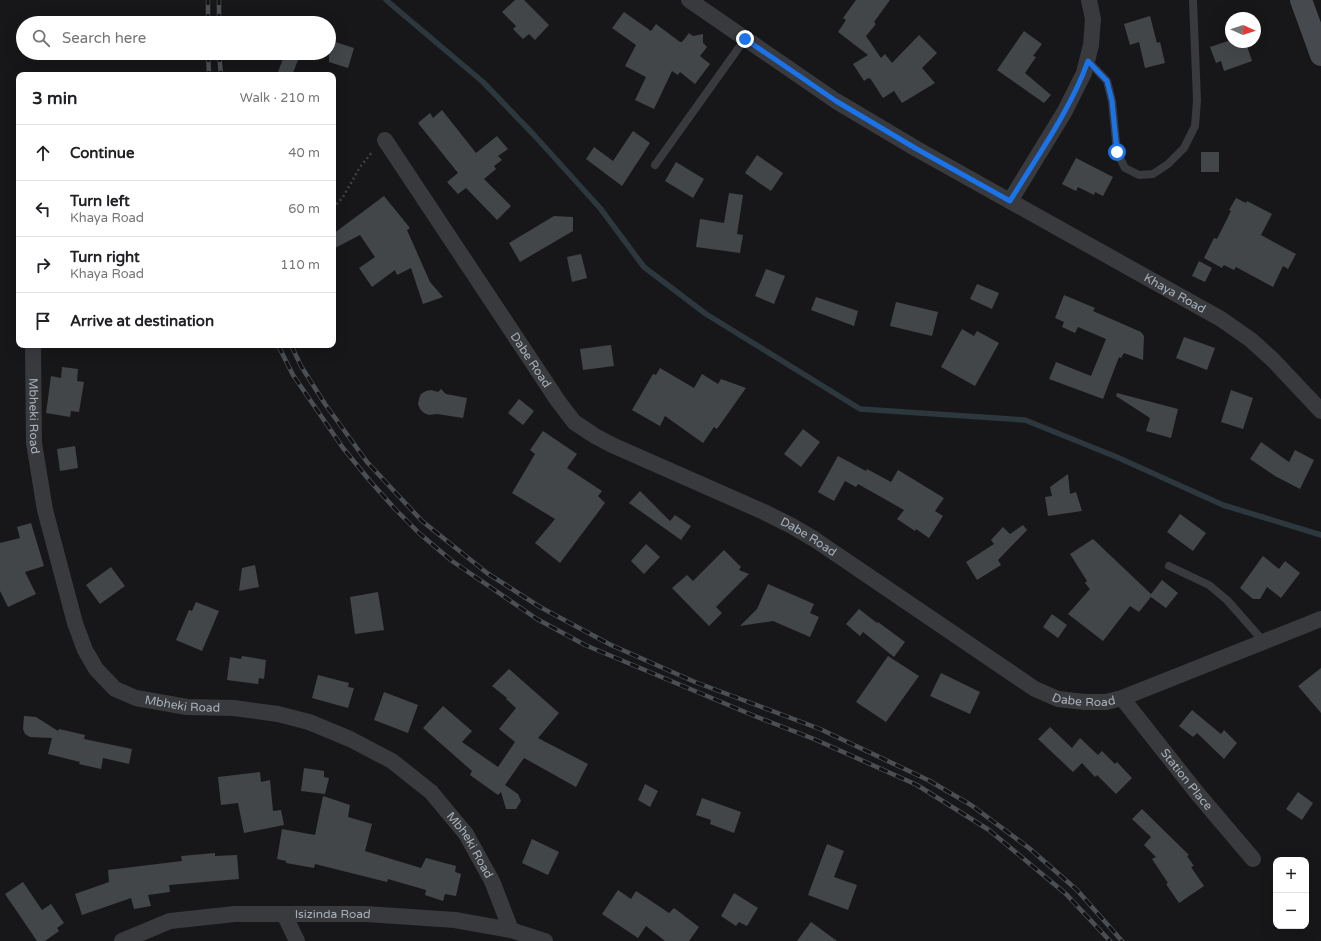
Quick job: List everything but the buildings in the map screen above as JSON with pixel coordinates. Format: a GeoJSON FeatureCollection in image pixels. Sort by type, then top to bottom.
{"type":"FeatureCollection","features":[{"type":"Feature","properties":{"kind":"street","name":"Khaya Road"},"geometry":{"type":"LineString","coordinates":[[689,0],[836,101],[915,148],[1221,319],[1251,340],[1274,360],[1321,410]]}},
{"type":"Feature","properties":{"kind":"street"},"geometry":{"type":"LineString","coordinates":[[1010,201],[1065,111],[1084,73],[1091,44],[1092,19],[1089,0]]}},
{"type":"Feature","properties":{"kind":"street"},"geometry":{"type":"LineString","coordinates":[[1301,0],[1321,55]]}},
{"type":"Feature","properties":{"kind":"street","name":"Dabe Road"},"geometry":{"type":"LineString","coordinates":[[385,140],[558,401],[574,422],[612,445],[764,512],[792,526],[814,539],[1036,689],[1058,699],[1085,702],[1106,702],[1122,698],[1321,619]]}},
{"type":"Feature","properties":{"kind":"street","name":"Mbheki Road"},"geometry":{"type":"LineString","coordinates":[[33,348],[34,442],[45,510],[75,623],[85,650],[96,669],[115,689],[136,698],[187,707],[234,708],[264,712],[310,722],[350,739],[392,761],[431,792],[466,834],[492,881],[511,930]]}},
{"type":"Feature","properties":{"kind":"street","name":"Station Place"},"geometry":{"type":"LineString","coordinates":[[1122,698],[1197,793],[1253,860]]}},
{"type":"Feature","properties":{"kind":"street","name":"Isizinda Road"},"geometry":{"type":"LineString","coordinates":[[122,941],[170,921],[235,914],[366,914],[455,920],[511,930],[545,941]]}},
{"type":"Feature","properties":{"kind":"street"},"geometry":{"type":"LineString","coordinates":[[284,914],[297,941]]}},
{"type":"Feature","properties":{"kind":"lane"},"geometry":{"type":"LineString","coordinates":[[1088,61],[1107,81],[1112,101],[1117,152],[1125,168],[1139,175],[1153,174],[1168,164],[1184,148],[1195,126],[1197,100],[1193,0]]}},
{"type":"Feature","properties":{"kind":"lane"},"geometry":{"type":"LineString","coordinates":[[655,165],[745,39]]}},
{"type":"Feature","properties":{"kind":"lane"},"geometry":{"type":"LineString","coordinates":[[1169,566],[1209,585],[1227,600],[1264,642]]}},
{"type":"Feature","properties":{"kind":"path"},"geometry":{"type":"LineString","coordinates":[[336,205],[343,197],[369,155],[385,140]]}},
{"type":"Feature","properties":{"kind":"waterway"},"geometry":{"type":"LineString","coordinates":[[386,0],[483,82],[534,135],[600,208],[644,267],[706,314],[860,409],[1025,420],[1119,458],[1223,505],[1321,535]]}},
{"type":"Feature","properties":{"kind":"railway"},"geometry":{"type":"LineString","coordinates":[[208,0],[208,16]]}},
{"type":"Feature","properties":{"kind":"railway"},"geometry":{"type":"LineString","coordinates":[[219,0],[219,16]]}},
{"type":"Feature","properties":{"kind":"railway"},"geometry":{"type":"LineString","coordinates":[[208,60],[209,72]]}},
{"type":"Feature","properties":{"kind":"railway"},"geometry":{"type":"LineString","coordinates":[[220,60],[221,72]]}},
{"type":"Feature","properties":{"kind":"railway"},"geometry":{"type":"LineString","coordinates":[[280,348],[293,375],[343,448],[396,510],[420,534],[452,561],[537,619],[585,645],[757,717],[814,739],[917,785],[989,830],[1066,894],[1110,941]]}},
{"type":"Feature","properties":{"kind":"railway"},"geometry":{"type":"LineString","coordinates":[[292,348],[301,366],[325,404],[367,462],[422,521],[487,573],[540,607],[611,645],[695,682],[820,729],[928,780],[971,805],[1029,848],[1077,890],[1122,941]]}},
{"type":"Feature","properties":{"kind":"route"},"geometry":{"type":"LineString","coordinates":[[745,39],[836,101],[915,148],[1010,201],[1065,111],[1084,73],[1088,61],[1107,81],[1112,101],[1117,152]]}}]}
